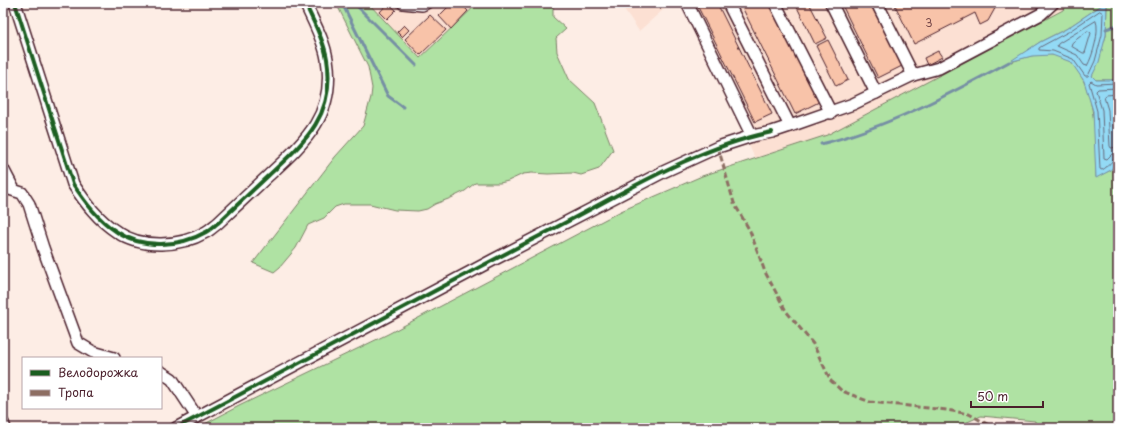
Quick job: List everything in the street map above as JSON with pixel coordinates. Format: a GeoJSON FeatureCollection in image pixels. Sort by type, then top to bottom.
{"type":"FeatureCollection","features":[{"type":"Feature","properties":{"kind":"street"},"geometry":{"type":"LineString","coordinates":[[15,3],[73,184],[84,202],[101,220],[117,233],[136,241],[159,244],[177,242],[206,232],[218,223],[299,148],[314,129],[322,114],[329,79],[327,58],[322,42],[305,3]]}},
{"type":"Feature","properties":{"kind":"street"},"geometry":{"type":"LineString","coordinates":[[403,3],[422,5],[426,3]]}},
{"type":"Feature","properties":{"kind":"street"},"geometry":{"type":"LineString","coordinates":[[687,3],[752,136]]}},
{"type":"Feature","properties":{"kind":"street"},"geometry":{"type":"LineString","coordinates":[[728,3],[790,126]]}},
{"type":"Feature","properties":{"kind":"street"},"geometry":{"type":"LineString","coordinates":[[775,3],[831,112]]}},
{"type":"Feature","properties":{"kind":"street"},"geometry":{"type":"LineString","coordinates":[[831,3],[876,93]]}},
{"type":"Feature","properties":{"kind":"street"},"geometry":{"type":"LineString","coordinates":[[877,3],[913,75]]}},
{"type":"Feature","properties":{"kind":"street"},"geometry":{"type":"LineString","coordinates":[[176,428],[493,260],[663,172],[718,147],[752,136],[772,132],[831,112],[913,75],[939,68],[1041,14],[1053,3]]}},
{"type":"Feature","properties":{"kind":"street"},"geometry":{"type":"LineString","coordinates":[[3,169],[8,188],[22,193],[29,204],[43,248],[78,343],[93,352],[110,357]]}},
{"type":"Feature","properties":{"kind":"street"},"geometry":{"type":"LineString","coordinates":[[162,373],[172,379],[197,417]]}},
{"type":"Feature","properties":{"kind":"street"},"geometry":{"type":"LineString","coordinates":[[3,423],[5,428]]}},
{"type":"Feature","properties":{"kind":"shaded area"},"geometry":{"type":"Polygon","coordinates":[[[368,3],[478,3],[420,58],[368,3]]]}},
{"type":"Feature","properties":{"kind":"shaded area"},"geometry":{"type":"Polygon","coordinates":[[[620,3],[671,3],[639,31],[620,3]]]}},
{"type":"Feature","properties":{"kind":"shaded area"},"geometry":{"type":"Polygon","coordinates":[[[682,3],[1067,3],[1063,10],[827,135],[755,158],[682,3]]]}},
{"type":"Feature","properties":{"kind":"green space"},"geometry":{"type":"Polygon","coordinates":[[[336,3],[368,3],[420,58],[478,3],[553,3],[553,17],[566,29],[556,38],[557,52],[569,79],[595,103],[613,150],[599,169],[581,175],[573,173],[532,173],[523,174],[500,183],[475,183],[465,191],[451,198],[435,204],[427,209],[418,211],[395,210],[370,204],[344,204],[335,207],[324,218],[308,225],[296,248],[274,272],[253,263],[335,157],[363,126],[372,88],[368,67],[336,3]]]}},
{"type":"Feature","properties":{"kind":"green space"},"geometry":{"type":"Polygon","coordinates":[[[1067,3],[1105,3],[1066,29],[1040,42],[1011,62],[1032,56],[1048,54],[1060,57],[1072,63],[1080,74],[1091,102],[1095,133],[1096,177],[1111,170],[1118,159],[1118,428],[1035,428],[1035,421],[981,416],[954,428],[197,428],[388,334],[621,211],[702,176],[827,135],[1063,10],[1067,3]]]}},
{"type":"Feature","properties":{"kind":"green space"},"geometry":{"type":"Polygon","coordinates":[[[1107,3],[1118,3],[1118,80],[1096,80],[1092,76],[1106,36],[1107,3]]]}},
{"type":"Feature","properties":{"kind":"water"},"geometry":{"type":"Polygon","coordinates":[[[1107,3],[1106,35],[1099,62],[1092,76],[1096,80],[1118,80],[1118,159],[1111,170],[1096,178],[1093,111],[1084,81],[1071,62],[1052,55],[1032,56],[1009,62],[1040,42],[1066,29],[1107,3]]]}},
{"type":"Feature","properties":{"kind":"building"},"geometry":{"type":"Polygon","coordinates":[[[388,3],[396,10],[387,19],[380,12],[388,3]]]}},
{"type":"Feature","properties":{"kind":"building"},"geometry":{"type":"Polygon","coordinates":[[[452,3],[460,3],[468,11],[451,29],[439,16],[452,3]]]}},
{"type":"Feature","properties":{"kind":"building"},"geometry":{"type":"Polygon","coordinates":[[[696,3],[717,3],[772,114],[755,122],[696,3]]]}},
{"type":"Feature","properties":{"kind":"building"},"geometry":{"type":"Polygon","coordinates":[[[740,3],[770,3],[819,102],[795,114],[740,3]]]}},
{"type":"Feature","properties":{"kind":"building"},"geometry":{"type":"Polygon","coordinates":[[[795,3],[809,3],[827,38],[815,44],[795,3]]]}},
{"type":"Feature","properties":{"kind":"building"},"geometry":{"type":"Polygon","coordinates":[[[841,3],[870,3],[902,66],[878,78],[841,3]]]}},
{"type":"Feature","properties":{"kind":"building"},"geometry":{"type":"Polygon","coordinates":[[[894,3],[998,3],[988,21],[980,25],[975,13],[914,44],[894,3]]]}},
{"type":"Feature","properties":{"kind":"building"},"geometry":{"type":"Polygon","coordinates":[[[430,15],[446,30],[420,55],[405,39],[430,15]]]}},
{"type":"Feature","properties":{"kind":"building"},"geometry":{"type":"Polygon","coordinates":[[[404,25],[409,30],[402,37],[397,32],[404,25]]]}},
{"type":"Feature","properties":{"kind":"building"},"geometry":{"type":"Polygon","coordinates":[[[828,40],[848,80],[836,86],[816,46],[828,40]]]}},
{"type":"Feature","properties":{"kind":"building"},"geometry":{"type":"Polygon","coordinates":[[[938,51],[942,57],[927,65],[924,58],[938,51]]]}},
{"type":"Feature","properties":{"kind":"waterway"},"geometry":{"type":"LineString","coordinates":[[342,3],[388,96],[403,107]]}},
{"type":"Feature","properties":{"kind":"waterway"},"geometry":{"type":"LineString","coordinates":[[354,3],[416,65]]}},
{"type":"Feature","properties":{"kind":"waterway"},"geometry":{"type":"LineString","coordinates":[[1106,29],[1118,25]]}},
{"type":"Feature","properties":{"kind":"waterway"},"geometry":{"type":"LineString","coordinates":[[821,144],[870,129],[917,109],[1009,62]]}},
{"type":"Feature","properties":{"kind":"marked path"},"geometry":{"type":"LineString","coordinates":[[718,147],[734,203],[750,231],[765,272],[786,311],[813,344],[831,381],[842,391],[870,402],[947,410],[969,414],[994,428]]}},
{"type":"Feature","properties":{"kind":"cycle path"},"geometry":{"type":"LineString","coordinates":[[15,3],[73,184],[87,204],[104,222],[117,232],[138,241],[161,244],[185,241],[196,237],[218,223],[295,150],[315,125],[327,96],[329,78],[326,52],[305,3]]}},
{"type":"Feature","properties":{"kind":"cycle path"},"geometry":{"type":"LineString","coordinates":[[176,428],[661,172],[716,148],[772,132]]}}]}
